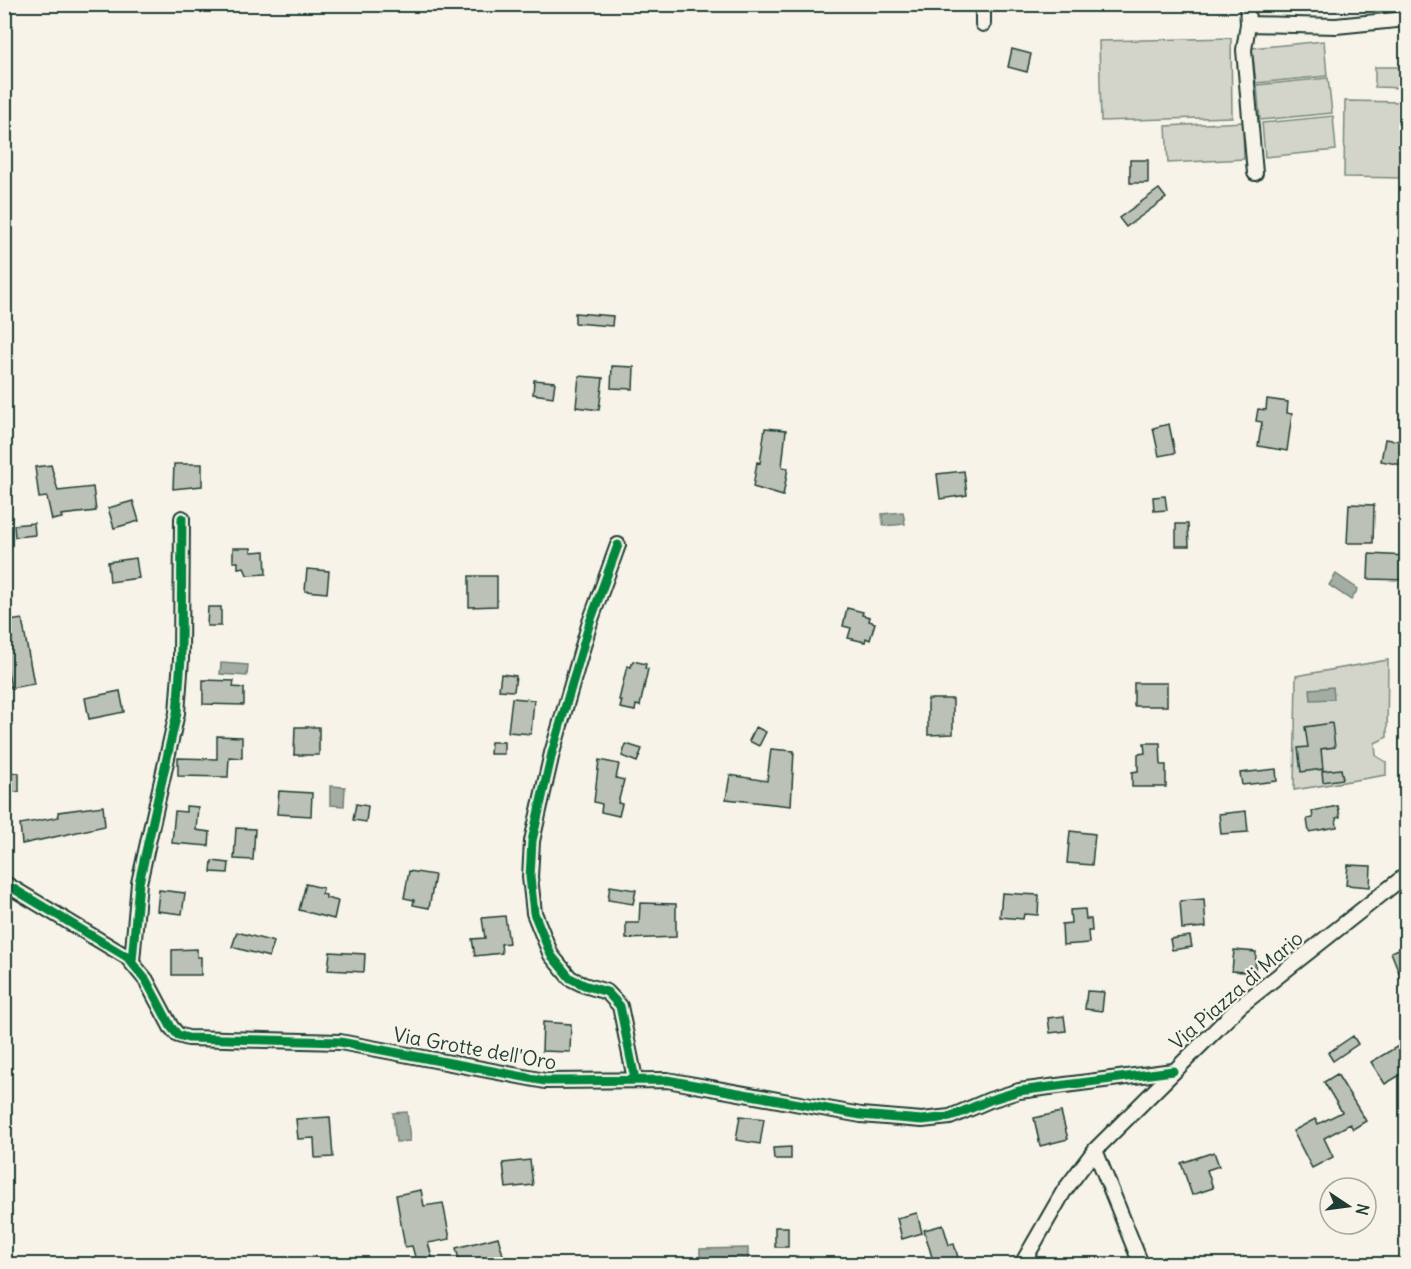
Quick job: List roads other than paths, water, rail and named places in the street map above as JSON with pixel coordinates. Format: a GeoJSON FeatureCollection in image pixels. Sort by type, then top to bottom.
{"type":"FeatureCollection","features":[{"type":"Feature","properties":{"kind":"street"},"geometry":{"type":"LineString","coordinates":[[983,4],[983,24]]}},
{"type":"Feature","properties":{"kind":"street"},"geometry":{"type":"LineString","coordinates":[[1247,4],[1248,24],[1244,50],[1255,173]]}},
{"type":"Feature","properties":{"kind":"street"},"geometry":{"type":"LineString","coordinates":[[1248,24],[1336,26],[1407,19]]}},
{"type":"Feature","properties":{"kind":"street"},"geometry":{"type":"LineString","coordinates":[[132,961],[140,877],[177,713],[181,658],[182,518]]}},
{"type":"Feature","properties":{"kind":"street"},"geometry":{"type":"LineString","coordinates":[[618,544],[587,632],[552,753],[532,841],[530,877],[534,913],[551,955],[570,978],[607,992],[620,1006],[635,1078]]}},
{"type":"Feature","properties":{"kind":"street","name":"Via Piazza di Mario"},"geometry":{"type":"LineString","coordinates":[[1022,1264],[1064,1191],[1095,1150],[1173,1071],[1260,989],[1407,875]]}},
{"type":"Feature","properties":{"kind":"street","name":"Via Grotte dell'Oro"},"geometry":{"type":"LineString","coordinates":[[4,883],[132,961],[151,987],[171,1027],[185,1038],[340,1042],[551,1082],[635,1078],[667,1080],[871,1116],[930,1120],[950,1117],[1013,1093],[1173,1071]]}},
{"type":"Feature","properties":{"kind":"street"},"geometry":{"type":"LineString","coordinates":[[1095,1150],[1141,1264]]}}]}
